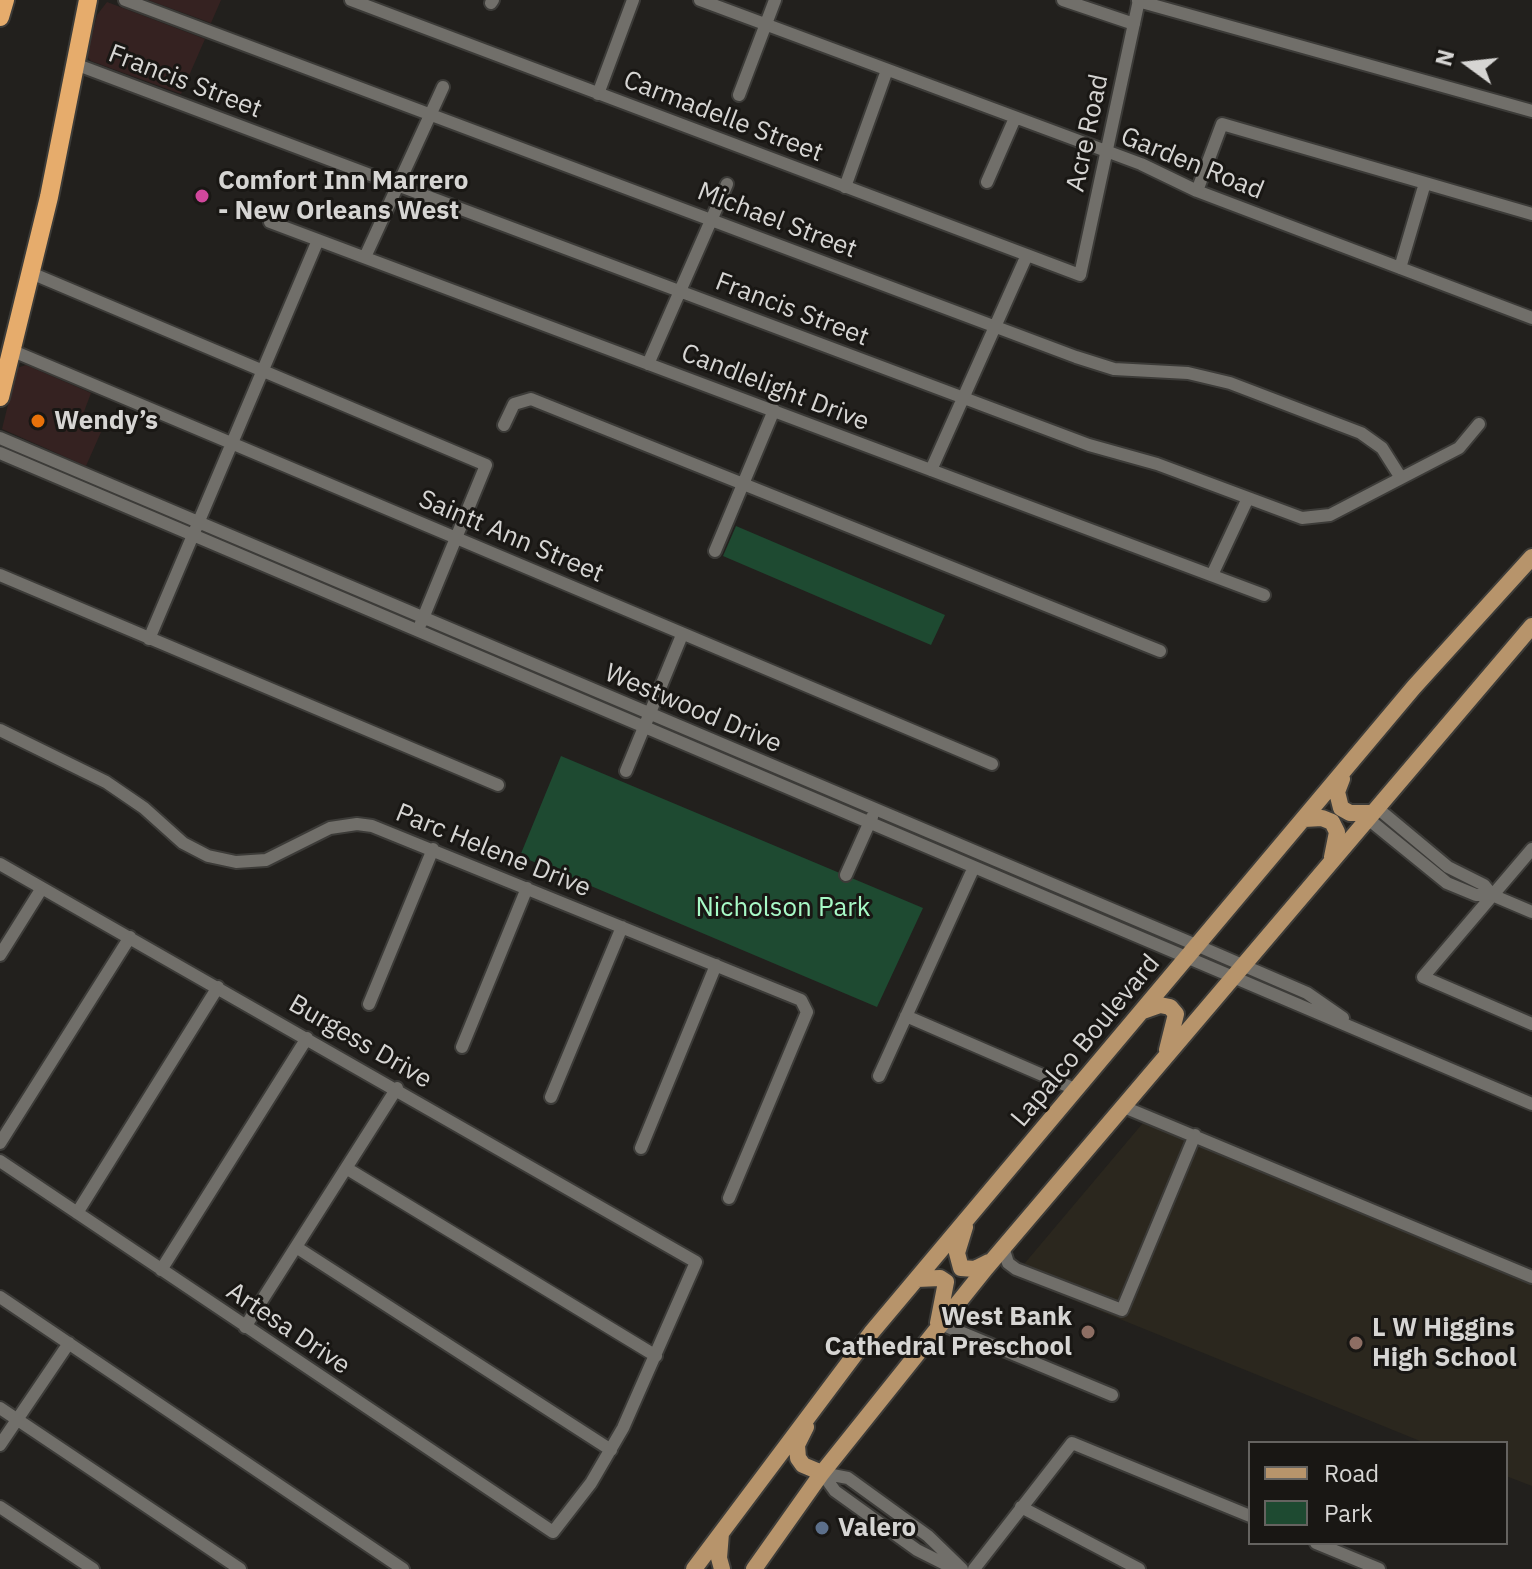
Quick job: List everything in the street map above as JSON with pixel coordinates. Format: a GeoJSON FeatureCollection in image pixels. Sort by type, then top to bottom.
{"type":"FeatureCollection","features":[{"type":"Feature","properties":{"kind":"highway"},"geometry":{"type":"LineString","coordinates":[[0,17],[5,0]]}},
{"type":"Feature","properties":{"kind":"highway"},"geometry":{"type":"LineString","coordinates":[[0,397],[31,273],[88,0]]}},
{"type":"Feature","properties":{"kind":"main road","name":"Lapalco Boulevard"},"geometry":{"type":"LineString","coordinates":[[694,1569],[836,1379],[917,1279],[1424,676],[1532,557]]}},
{"type":"Feature","properties":{"kind":"main road"},"geometry":{"type":"LineString","coordinates":[[754,1569],[822,1473],[991,1261],[1532,626]]}},
{"type":"Feature","properties":{"kind":"main road"},"geometry":{"type":"LineString","coordinates":[[1343,774],[1337,792],[1341,808],[1350,813],[1371,813]]}},
{"type":"Feature","properties":{"kind":"main road"},"geometry":{"type":"LineString","coordinates":[[1304,819],[1322,818],[1332,822],[1337,832],[1332,858]]}},
{"type":"Feature","properties":{"kind":"main road"},"geometry":{"type":"LineString","coordinates":[[1143,1011],[1160,1005],[1170,1007],[1176,1014],[1164,1059]]}},
{"type":"Feature","properties":{"kind":"main road"},"geometry":{"type":"LineString","coordinates":[[968,1218],[957,1262],[967,1270],[991,1261]]}},
{"type":"Feature","properties":{"kind":"main road"},"geometry":{"type":"LineString","coordinates":[[917,1279],[940,1278],[946,1282],[938,1328]]}},
{"type":"Feature","properties":{"kind":"main road"},"geometry":{"type":"LineString","coordinates":[[822,1473],[800,1462],[797,1445],[836,1379]]}},
{"type":"Feature","properties":{"kind":"main road"},"geometry":{"type":"LineString","coordinates":[[721,1531],[719,1558],[722,1569]]}},
{"type":"Feature","properties":{"kind":"street","name":"Michael Street"},"geometry":{"type":"LineString","coordinates":[[125,0],[1114,369],[1188,373],[1230,383],[1361,433],[1382,448],[1401,478]]}},
{"type":"Feature","properties":{"kind":"street","name":"Carmadelle Street"},"geometry":{"type":"LineString","coordinates":[[351,0],[1080,275]]}},
{"type":"Feature","properties":{"kind":"street"},"geometry":{"type":"LineString","coordinates":[[598,94],[633,0]]}},
{"type":"Feature","properties":{"kind":"street","name":"Garden Road"},"geometry":{"type":"LineString","coordinates":[[700,0],[1141,164],[1197,191],[1532,318]]}},
{"type":"Feature","properties":{"kind":"street"},"geometry":{"type":"LineString","coordinates":[[739,95],[775,0]]}},
{"type":"Feature","properties":{"kind":"street"},"geometry":{"type":"LineString","coordinates":[[1063,0],[1134,24]]}},
{"type":"Feature","properties":{"kind":"street"},"geometry":{"type":"LineString","coordinates":[[1138,1],[1532,111]]}},
{"type":"Feature","properties":{"kind":"street","name":"Acre Road"},"geometry":{"type":"LineString","coordinates":[[1080,275],[1138,1]]}},
{"type":"Feature","properties":{"kind":"street","name":"Francis Street"},"geometry":{"type":"LineString","coordinates":[[75,64],[1089,445],[1157,464],[1302,518],[1321,518],[1459,448],[1479,424]]}},
{"type":"Feature","properties":{"kind":"street"},"geometry":{"type":"LineString","coordinates":[[845,187],[887,70]]}},
{"type":"Feature","properties":{"kind":"street"},"geometry":{"type":"LineString","coordinates":[[365,257],[443,87]]}},
{"type":"Feature","properties":{"kind":"street"},"geometry":{"type":"LineString","coordinates":[[987,182],[1015,118]]}},
{"type":"Feature","properties":{"kind":"street"},"geometry":{"type":"LineString","coordinates":[[1197,191],[1222,124],[1532,214]]}},
{"type":"Feature","properties":{"kind":"street"},"geometry":{"type":"LineString","coordinates":[[1400,268],[1425,183]]}},
{"type":"Feature","properties":{"kind":"street"},"geometry":{"type":"LineString","coordinates":[[648,364],[727,184]]}},
{"type":"Feature","properties":{"kind":"street","name":"Candlelight Drive"},"geometry":{"type":"LineString","coordinates":[[270,222],[1264,595]]}},
{"type":"Feature","properties":{"kind":"street"},"geometry":{"type":"LineString","coordinates":[[149,639],[261,368],[318,240]]}},
{"type":"Feature","properties":{"kind":"street"},"geometry":{"type":"LineString","coordinates":[[931,470],[1027,255]]}},
{"type":"Feature","properties":{"kind":"street"},"geometry":{"type":"LineString","coordinates":[[31,273],[486,465],[417,632]]}},
{"type":"Feature","properties":{"kind":"street","name":"Saintt Ann Street"},"geometry":{"type":"LineString","coordinates":[[7,363],[231,441],[992,764]]}},
{"type":"Feature","properties":{"kind":"street"},"geometry":{"type":"LineString","coordinates":[[504,425],[514,404],[531,399],[1160,651]]}},
{"type":"Feature","properties":{"kind":"street"},"geometry":{"type":"LineString","coordinates":[[715,551],[774,410]]}},
{"type":"Feature","properties":{"kind":"street","name":"Westwood Drive"},"geometry":{"type":"LineString","coordinates":[[0,438],[874,810],[1192,952]]}},
{"type":"Feature","properties":{"kind":"street","name":"Westwood Drive"},"geometry":{"type":"LineString","coordinates":[[0,453],[868,824],[1238,971],[1361,1031],[1532,1104]]}},
{"type":"Feature","properties":{"kind":"street"},"geometry":{"type":"LineString","coordinates":[[1212,575],[1248,498]]}},
{"type":"Feature","properties":{"kind":"street"},"geometry":{"type":"LineString","coordinates":[[0,575],[498,785]]}},
{"type":"Feature","properties":{"kind":"street"},"geometry":{"type":"LineString","coordinates":[[626,771],[682,635]]}},
{"type":"Feature","properties":{"kind":"street","name":"Parc Helene Drive"},"geometry":{"type":"LineString","coordinates":[[0,730],[106,782],[144,808],[183,843],[221,860],[266,860],[297,847],[318,833],[357,824],[384,829],[805,1004],[807,1012],[729,1198]]}},
{"type":"Feature","properties":{"kind":"street"},"geometry":{"type":"LineString","coordinates":[[846,875],[874,810]]}},
{"type":"Feature","properties":{"kind":"street"},"geometry":{"type":"LineString","coordinates":[[1371,813],[1447,883],[1476,895],[1492,895],[1532,912]]}},
{"type":"Feature","properties":{"kind":"street"},"geometry":{"type":"LineString","coordinates":[[369,1004],[433,849]]}},
{"type":"Feature","properties":{"kind":"street"},"geometry":{"type":"LineString","coordinates":[[1532,849],[1423,977],[1532,1024]]}},
{"type":"Feature","properties":{"kind":"street","name":"Burgess Drive"},"geometry":{"type":"LineString","coordinates":[[0,864],[397,1088],[696,1262],[656,1356]]}},
{"type":"Feature","properties":{"kind":"street"},"geometry":{"type":"LineString","coordinates":[[879,1076],[974,867]]}},
{"type":"Feature","properties":{"kind":"street"},"geometry":{"type":"LineString","coordinates":[[0,955],[42,888]]}},
{"type":"Feature","properties":{"kind":"street"},"geometry":{"type":"LineString","coordinates":[[462,1047],[527,888]]}},
{"type":"Feature","properties":{"kind":"street"},"geometry":{"type":"LineString","coordinates":[[551,1097],[622,927]]}},
{"type":"Feature","properties":{"kind":"street"},"geometry":{"type":"LineString","coordinates":[[0,1143],[130,937]]}},
{"type":"Feature","properties":{"kind":"street"},"geometry":{"type":"LineString","coordinates":[[641,1148],[716,965]]}},
{"type":"Feature","properties":{"kind":"street"},"geometry":{"type":"LineString","coordinates":[[77,1213],[218,987]]}},
{"type":"Feature","properties":{"kind":"street"},"geometry":{"type":"LineString","coordinates":[[906,1016],[1077,1090]]}},
{"type":"Feature","properties":{"kind":"street"},"geometry":{"type":"LineString","coordinates":[[161,1270],[307,1038]]}},
{"type":"Feature","properties":{"kind":"street"},"geometry":{"type":"LineString","coordinates":[[245,1327],[397,1088]]}},
{"type":"Feature","properties":{"kind":"street"},"geometry":{"type":"LineString","coordinates":[[1124,1107],[1532,1277]]}},
{"type":"Feature","properties":{"kind":"street"},"geometry":{"type":"LineString","coordinates":[[1003,1247],[1008,1263],[1016,1269],[1122,1310],[1195,1135]]}},
{"type":"Feature","properties":{"kind":"street","name":"Artesa Drive"},"geometry":{"type":"LineString","coordinates":[[0,1161],[553,1532],[591,1483],[611,1450]]}},
{"type":"Feature","properties":{"kind":"street"},"geometry":{"type":"LineString","coordinates":[[296,1247],[611,1450],[656,1356],[346,1168]]}},
{"type":"Feature","properties":{"kind":"street"},"geometry":{"type":"LineString","coordinates":[[0,1297],[403,1569]]}},
{"type":"Feature","properties":{"kind":"street"},"geometry":{"type":"LineString","coordinates":[[938,1328],[1112,1395]]}},
{"type":"Feature","properties":{"kind":"street"},"geometry":{"type":"LineString","coordinates":[[0,1445],[69,1343]]}},
{"type":"Feature","properties":{"kind":"street"},"geometry":{"type":"LineString","coordinates":[[0,1408],[240,1569]]}},
{"type":"Feature","properties":{"kind":"street"},"geometry":{"type":"LineString","coordinates":[[974,1569],[1072,1443],[1248,1515]]}},
{"type":"Feature","properties":{"kind":"street"},"geometry":{"type":"LineString","coordinates":[[822,1473],[835,1491],[866,1514],[917,1550],[955,1569]]}},
{"type":"Feature","properties":{"kind":"street"},"geometry":{"type":"LineString","coordinates":[[822,1473],[848,1478],[928,1536],[962,1569]]}},
{"type":"Feature","properties":{"kind":"street"},"geometry":{"type":"LineString","coordinates":[[0,1507],[93,1569]]}},
{"type":"Feature","properties":{"kind":"street"},"geometry":{"type":"LineString","coordinates":[[1021,1507],[1139,1569]]}},
{"type":"Feature","properties":{"kind":"street"},"geometry":{"type":"LineString","coordinates":[[1321,1545],[1379,1569]]}},
{"type":"Feature","properties":{"kind":"shaded area"},"geometry":{"type":"Polygon","coordinates":[[[148,0],[221,0],[211,23],[148,0]]]}},
{"type":"Feature","properties":{"kind":"shaded area"},"geometry":{"type":"Polygon","coordinates":[[[107,2],[205,39],[181,94],[91,61],[87,56],[97,15],[107,2]]]}},
{"type":"Feature","properties":{"kind":"shaded area"},"geometry":{"type":"Polygon","coordinates":[[[26,365],[91,393],[82,417],[84,425],[101,432],[86,466],[2,429],[17,368],[26,365]]]}},
{"type":"Feature","properties":{"kind":"shaded area","name":"L W Higgins High School"},"geometry":{"type":"Polygon","coordinates":[[[1148,1117],[1532,1272],[1532,1486],[1508,1477],[1508,1441],[1420,1441],[1014,1276],[1148,1117]]]}},
{"type":"Feature","properties":{"kind":"green space"},"geometry":{"type":"Polygon","coordinates":[[[736,526],[945,615],[931,645],[723,556],[736,526]]]}},
{"type":"Feature","properties":{"kind":"green space","name":"Nicholson Park"},"geometry":{"type":"Polygon","coordinates":[[[561,756],[923,908],[877,1007],[520,856],[561,756]]]}},
{"type":"Feature","properties":{"kind":"place","name":"Comfort Inn Marrero - New Orleans West"},"geometry":{"type":"Point","coordinates":[202,196]}},
{"type":"Feature","properties":{"kind":"place","name":"Wendy’s"},"geometry":{"type":"Point","coordinates":[38,421]}},
{"type":"Feature","properties":{"kind":"place","name":"West Bank Cathedral Preschool"},"geometry":{"type":"Point","coordinates":[1088,1332]}},
{"type":"Feature","properties":{"kind":"place","name":"L W Higgins High School"},"geometry":{"type":"Point","coordinates":[1356,1343]}},
{"type":"Feature","properties":{"kind":"place","name":"Valero"},"geometry":{"type":"Point","coordinates":[822,1528]}}]}
